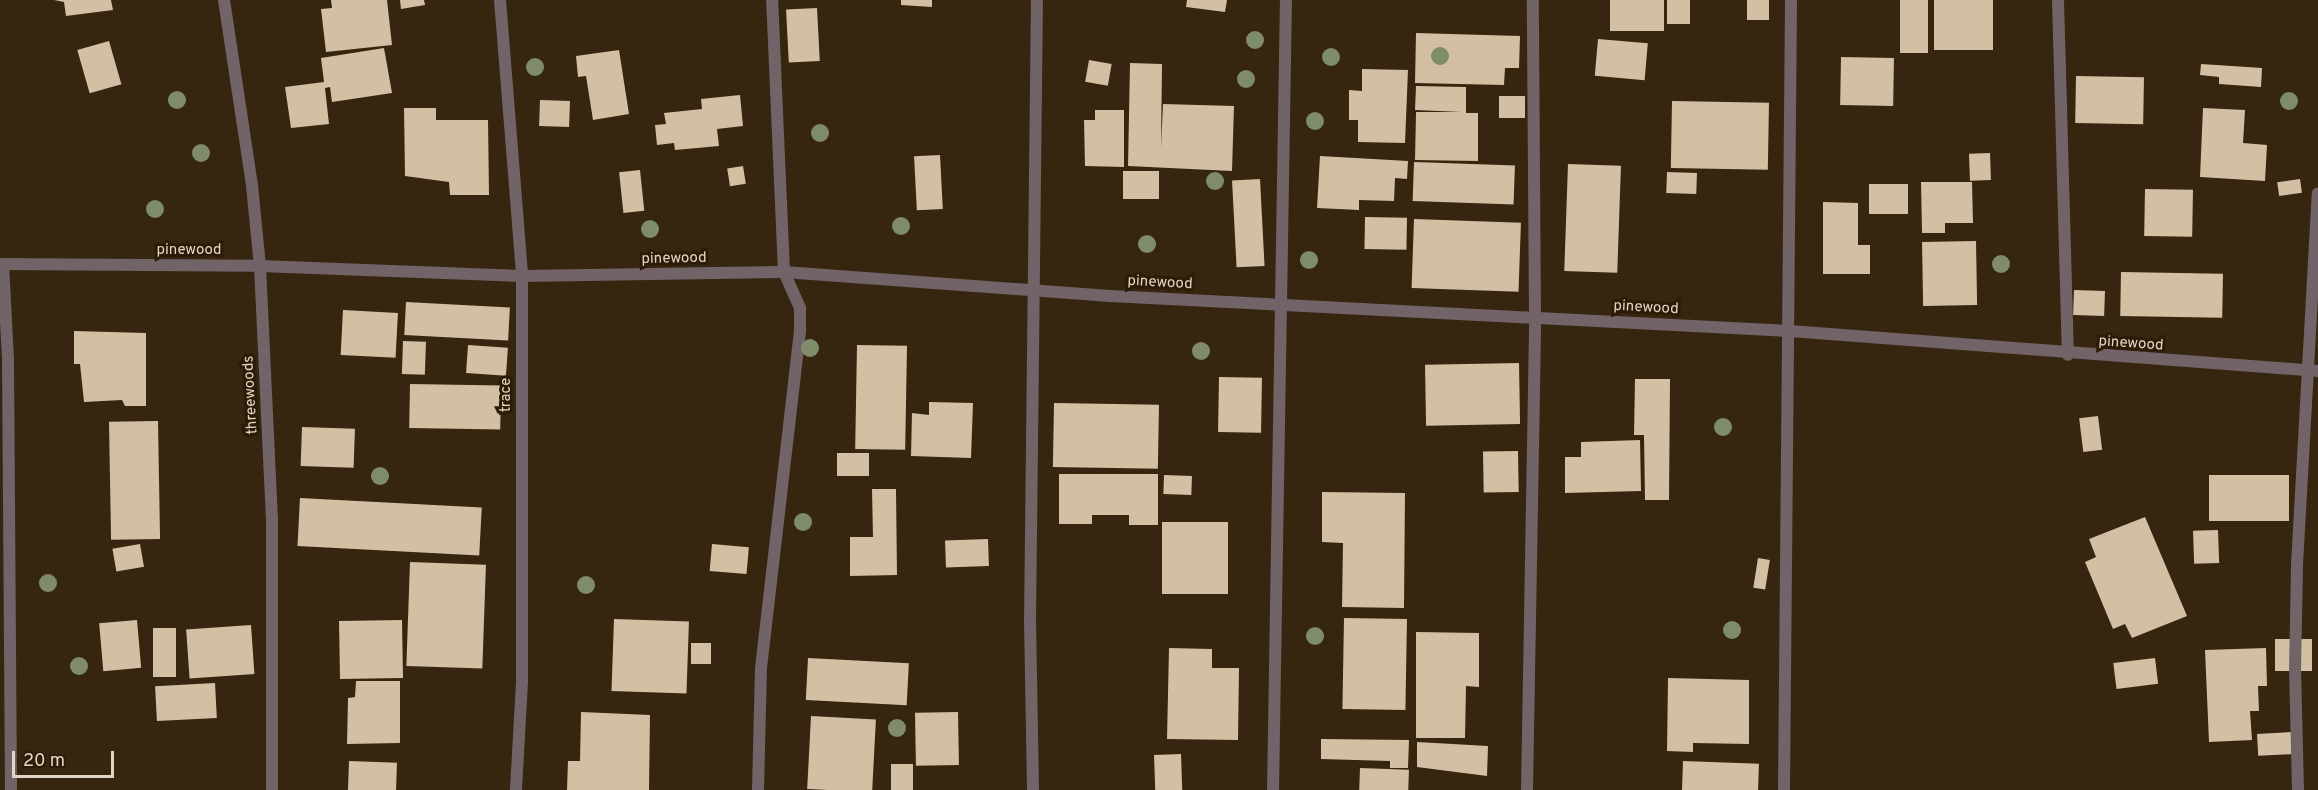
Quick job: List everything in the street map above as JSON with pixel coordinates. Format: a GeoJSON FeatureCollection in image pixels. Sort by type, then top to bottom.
{"type":"FeatureCollection","features":[{"type":"Feature","properties":{"kind":"street","name":"threewoods"},"geometry":{"type":"LineString","coordinates":[[224,0],[252,186],[260,266],[272,519],[272,790]]}},
{"type":"Feature","properties":{"kind":"street","name":"trace"},"geometry":{"type":"LineString","coordinates":[[500,0],[522,276],[522,682],[516,790]]}},
{"type":"Feature","properties":{"kind":"street"},"geometry":{"type":"LineString","coordinates":[[758,790],[761,668],[800,331],[800,308],[784,272],[772,0]]}},
{"type":"Feature","properties":{"kind":"street"},"geometry":{"type":"LineString","coordinates":[[1033,790],[1030,623],[1036,288],[1037,0]]}},
{"type":"Feature","properties":{"kind":"street"},"geometry":{"type":"LineString","coordinates":[[1273,790],[1286,0]]}},
{"type":"Feature","properties":{"kind":"street"},"geometry":{"type":"LineString","coordinates":[[1527,790],[1535,317],[1533,0]]}},
{"type":"Feature","properties":{"kind":"street"},"geometry":{"type":"LineString","coordinates":[[1784,790],[1790,331],[1791,0]]}},
{"type":"Feature","properties":{"kind":"street"},"geometry":{"type":"LineString","coordinates":[[2058,0],[2068,355]]}},
{"type":"Feature","properties":{"kind":"street"},"geometry":{"type":"LineString","coordinates":[[2298,790],[2297,565],[2314,370],[2318,194]]}},
{"type":"Feature","properties":{"kind":"street","name":"pinewood"},"geometry":{"type":"LineString","coordinates":[[1,264],[260,266],[522,276],[784,272],[1282,304],[1790,331],[2068,355],[2314,370]]}},
{"type":"Feature","properties":{"kind":"street"},"geometry":{"type":"LineString","coordinates":[[1,264],[8,360],[11,790]]}},
{"type":"Feature","properties":{"kind":"building"},"geometry":{"type":"Polygon","coordinates":[[[54,0],[111,0],[113,10],[66,16],[64,2],[54,0]]]}},
{"type":"Feature","properties":{"kind":"building"},"geometry":{"type":"Polygon","coordinates":[[[331,0],[387,0],[392,45],[326,52],[321,9],[332,8],[331,0]]]}},
{"type":"Feature","properties":{"kind":"building"},"geometry":{"type":"Polygon","coordinates":[[[400,0],[424,0],[425,5],[401,9],[400,0]]]}},
{"type":"Feature","properties":{"kind":"building"},"geometry":{"type":"Polygon","coordinates":[[[901,0],[932,0],[932,7],[901,5],[901,0]]]}},
{"type":"Feature","properties":{"kind":"building"},"geometry":{"type":"Polygon","coordinates":[[[1187,0],[1227,0],[1225,12],[1186,7],[1187,0]]]}},
{"type":"Feature","properties":{"kind":"building"},"geometry":{"type":"Polygon","coordinates":[[[1610,0],[1664,0],[1664,31],[1610,31],[1610,0]]]}},
{"type":"Feature","properties":{"kind":"building"},"geometry":{"type":"Polygon","coordinates":[[[1667,0],[1690,0],[1690,24],[1667,24],[1667,0]]]}},
{"type":"Feature","properties":{"kind":"building"},"geometry":{"type":"Polygon","coordinates":[[[1747,0],[1769,0],[1769,20],[1747,20],[1747,0]]]}},
{"type":"Feature","properties":{"kind":"building"},"geometry":{"type":"Polygon","coordinates":[[[1900,0],[1928,0],[1928,53],[1900,53],[1900,0]]]}},
{"type":"Feature","properties":{"kind":"building"},"geometry":{"type":"Polygon","coordinates":[[[1934,0],[1993,0],[1993,50],[1934,50],[1934,0]]]}},
{"type":"Feature","properties":{"kind":"building"},"geometry":{"type":"Polygon","coordinates":[[[817,8],[820,61],[789,63],[786,10],[817,8]]]}},
{"type":"Feature","properties":{"kind":"building"},"geometry":{"type":"Polygon","coordinates":[[[1416,33],[1520,36],[1519,68],[1505,68],[1504,85],[1415,83],[1416,33]]]}},
{"type":"Feature","properties":{"kind":"building"},"geometry":{"type":"Polygon","coordinates":[[[1598,39],[1648,43],[1645,80],[1595,76],[1598,39]]]}},
{"type":"Feature","properties":{"kind":"building"},"geometry":{"type":"Polygon","coordinates":[[[109,41],[121,84],[90,93],[77,50],[109,41]]]}},
{"type":"Feature","properties":{"kind":"building"},"geometry":{"type":"Polygon","coordinates":[[[384,48],[392,93],[332,102],[330,87],[325,88],[329,124],[291,128],[285,87],[324,82],[321,58],[384,48]]]}},
{"type":"Feature","properties":{"kind":"building"},"geometry":{"type":"Polygon","coordinates":[[[619,50],[629,114],[593,120],[586,76],[578,77],[576,56],[619,50]]]}},
{"type":"Feature","properties":{"kind":"building"},"geometry":{"type":"Polygon","coordinates":[[[1841,57],[1894,58],[1893,106],[1840,105],[1841,57]]]}},
{"type":"Feature","properties":{"kind":"building"},"geometry":{"type":"Polygon","coordinates":[[[1089,60],[1112,64],[1108,86],[1085,82],[1089,60]]]}},
{"type":"Feature","properties":{"kind":"building"},"geometry":{"type":"Polygon","coordinates":[[[1130,63],[1162,64],[1161,148],[1163,104],[1234,106],[1232,171],[1128,166],[1130,63]]]}},
{"type":"Feature","properties":{"kind":"building"},"geometry":{"type":"Polygon","coordinates":[[[2201,64],[2262,68],[2261,87],[2219,84],[2219,77],[2200,75],[2201,64]]]}},
{"type":"Feature","properties":{"kind":"building"},"geometry":{"type":"Polygon","coordinates":[[[1362,69],[1408,70],[1405,143],[1358,142],[1358,120],[1349,120],[1349,90],[1362,91],[1362,69]]]}},
{"type":"Feature","properties":{"kind":"building"},"geometry":{"type":"Polygon","coordinates":[[[2076,76],[2144,77],[2143,124],[2075,123],[2076,76]]]}},
{"type":"Feature","properties":{"kind":"building"},"geometry":{"type":"Polygon","coordinates":[[[1416,86],[1466,87],[1466,113],[1478,113],[1478,161],[1415,160],[1416,112],[1462,112],[1415,110],[1416,86]]]}},
{"type":"Feature","properties":{"kind":"building"},"geometry":{"type":"Polygon","coordinates":[[[740,95],[743,126],[717,129],[719,146],[675,150],[674,143],[657,145],[655,125],[666,124],[664,113],[702,109],[701,99],[740,95]]]}},
{"type":"Feature","properties":{"kind":"building"},"geometry":{"type":"Polygon","coordinates":[[[1499,96],[1525,96],[1525,118],[1499,118],[1499,96]]]}},
{"type":"Feature","properties":{"kind":"building"},"geometry":{"type":"Polygon","coordinates":[[[540,100],[570,101],[569,127],[539,126],[540,100]]]}},
{"type":"Feature","properties":{"kind":"building"},"geometry":{"type":"Polygon","coordinates":[[[1672,101],[1769,103],[1768,170],[1671,168],[1672,101]]]}},
{"type":"Feature","properties":{"kind":"building"},"geometry":{"type":"Polygon","coordinates":[[[404,108],[436,108],[436,120],[488,120],[489,195],[450,195],[449,182],[405,176],[404,108]]]}},
{"type":"Feature","properties":{"kind":"building"},"geometry":{"type":"Polygon","coordinates":[[[2203,108],[2245,110],[2243,143],[2267,145],[2265,181],[2200,177],[2203,108]]]}},
{"type":"Feature","properties":{"kind":"building"},"geometry":{"type":"Polygon","coordinates":[[[1095,110],[1124,110],[1124,167],[1085,166],[1084,120],[1095,120],[1095,110]]]}},
{"type":"Feature","properties":{"kind":"building"},"geometry":{"type":"Polygon","coordinates":[[[1990,153],[1991,180],[1970,181],[1969,154],[1990,153]]]}},
{"type":"Feature","properties":{"kind":"building"},"geometry":{"type":"Polygon","coordinates":[[[940,155],[943,209],[917,210],[914,156],[940,155]]]}},
{"type":"Feature","properties":{"kind":"building"},"geometry":{"type":"Polygon","coordinates":[[[1320,156],[1408,161],[1407,179],[1395,178],[1394,201],[1359,200],[1359,210],[1317,208],[1320,156]]]}},
{"type":"Feature","properties":{"kind":"building"},"geometry":{"type":"Polygon","coordinates":[[[1414,162],[1515,166],[1514,205],[1413,201],[1414,162]]]}},
{"type":"Feature","properties":{"kind":"building"},"geometry":{"type":"Polygon","coordinates":[[[1568,164],[1621,166],[1617,273],[1564,271],[1568,164]]]}},
{"type":"Feature","properties":{"kind":"building"},"geometry":{"type":"Polygon","coordinates":[[[743,166],[746,184],[730,186],[727,169],[743,166]]]}},
{"type":"Feature","properties":{"kind":"building"},"geometry":{"type":"Polygon","coordinates":[[[640,170],[644,211],[623,213],[619,172],[640,170]]]}},
{"type":"Feature","properties":{"kind":"building"},"geometry":{"type":"Polygon","coordinates":[[[1123,171],[1159,171],[1159,199],[1123,199],[1123,171]]]}},
{"type":"Feature","properties":{"kind":"building"},"geometry":{"type":"Polygon","coordinates":[[[1667,172],[1697,173],[1696,194],[1666,193],[1667,172]]]}},
{"type":"Feature","properties":{"kind":"building"},"geometry":{"type":"Polygon","coordinates":[[[1260,179],[1265,266],[1237,267],[1232,180],[1260,179]]]}},
{"type":"Feature","properties":{"kind":"building"},"geometry":{"type":"Polygon","coordinates":[[[2300,179],[2302,193],[2279,196],[2277,182],[2300,179]]]}},
{"type":"Feature","properties":{"kind":"building"},"geometry":{"type":"Polygon","coordinates":[[[1921,182],[1972,182],[1973,223],[1945,223],[1945,233],[1922,233],[1921,182]]]}},
{"type":"Feature","properties":{"kind":"building"},"geometry":{"type":"Polygon","coordinates":[[[1869,184],[1908,184],[1908,214],[1869,214],[1869,184]]]}},
{"type":"Feature","properties":{"kind":"building"},"geometry":{"type":"Polygon","coordinates":[[[2145,189],[2193,190],[2192,237],[2144,236],[2145,189]]]}},
{"type":"Feature","properties":{"kind":"building"},"geometry":{"type":"Polygon","coordinates":[[[1823,202],[1858,203],[1858,245],[1870,245],[1870,274],[1823,274],[1823,202]]]}},
{"type":"Feature","properties":{"kind":"building"},"geometry":{"type":"Polygon","coordinates":[[[1365,217],[1407,218],[1406,250],[1364,249],[1365,217]]]}},
{"type":"Feature","properties":{"kind":"building"},"geometry":{"type":"Polygon","coordinates":[[[1414,219],[1521,223],[1519,292],[1412,288],[1414,219]]]}},
{"type":"Feature","properties":{"kind":"building"},"geometry":{"type":"Polygon","coordinates":[[[1976,241],[1977,305],[1923,306],[1922,242],[1976,241]]]}},
{"type":"Feature","properties":{"kind":"building"},"geometry":{"type":"Polygon","coordinates":[[[2121,272],[2223,274],[2222,318],[2120,316],[2121,272]]]}},
{"type":"Feature","properties":{"kind":"building"},"geometry":{"type":"Polygon","coordinates":[[[2074,290],[2105,291],[2104,316],[2073,315],[2074,290]]]}},
{"type":"Feature","properties":{"kind":"building"},"geometry":{"type":"Polygon","coordinates":[[[406,302],[510,307],[508,340],[404,335],[406,302]]]}},
{"type":"Feature","properties":{"kind":"building"},"geometry":{"type":"Polygon","coordinates":[[[343,310],[398,313],[396,358],[341,355],[343,310]]]}},
{"type":"Feature","properties":{"kind":"building"},"geometry":{"type":"Polygon","coordinates":[[[74,331],[146,333],[146,406],[125,406],[122,400],[84,402],[80,364],[74,364],[74,331]]]}},
{"type":"Feature","properties":{"kind":"building"},"geometry":{"type":"Polygon","coordinates":[[[403,341],[426,342],[425,375],[402,374],[403,341]]]}},
{"type":"Feature","properties":{"kind":"building"},"geometry":{"type":"Polygon","coordinates":[[[468,345],[508,348],[506,376],[466,373],[468,345]]]}},
{"type":"Feature","properties":{"kind":"building"},"geometry":{"type":"Polygon","coordinates":[[[857,345],[907,346],[905,450],[855,449],[857,345]]]}},
{"type":"Feature","properties":{"kind":"building"},"geometry":{"type":"Polygon","coordinates":[[[1519,363],[1520,424],[1426,426],[1425,365],[1519,363]]]}},
{"type":"Feature","properties":{"kind":"building"},"geometry":{"type":"Polygon","coordinates":[[[1219,377],[1262,378],[1261,433],[1218,432],[1219,377]]]}},
{"type":"Feature","properties":{"kind":"building"},"geometry":{"type":"Polygon","coordinates":[[[1635,379],[1670,379],[1669,500],[1645,500],[1644,435],[1634,435],[1635,379]]]}},
{"type":"Feature","properties":{"kind":"building"},"geometry":{"type":"Polygon","coordinates":[[[410,384],[501,386],[500,430],[409,428],[410,384]]]}},
{"type":"Feature","properties":{"kind":"building"},"geometry":{"type":"Polygon","coordinates":[[[929,402],[973,403],[971,458],[911,456],[912,413],[929,415],[929,402]]]}},
{"type":"Feature","properties":{"kind":"building"},"geometry":{"type":"Polygon","coordinates":[[[1054,403],[1159,405],[1158,469],[1053,467],[1054,403]]]}},
{"type":"Feature","properties":{"kind":"building"},"geometry":{"type":"Polygon","coordinates":[[[2098,416],[2102,450],[2083,452],[2079,418],[2098,416]]]}},
{"type":"Feature","properties":{"kind":"building"},"geometry":{"type":"Polygon","coordinates":[[[158,421],[160,539],[111,540],[109,422],[158,421]]]}},
{"type":"Feature","properties":{"kind":"building"},"geometry":{"type":"Polygon","coordinates":[[[302,427],[355,429],[354,468],[301,466],[302,427]]]}},
{"type":"Feature","properties":{"kind":"building"},"geometry":{"type":"Polygon","coordinates":[[[1640,440],[1641,491],[1565,493],[1565,457],[1581,457],[1581,442],[1640,440]]]}},
{"type":"Feature","properties":{"kind":"building"},"geometry":{"type":"Polygon","coordinates":[[[1518,451],[1519,492],[1484,493],[1483,452],[1518,451]]]}},
{"type":"Feature","properties":{"kind":"building"},"geometry":{"type":"Polygon","coordinates":[[[837,453],[869,453],[869,476],[837,476],[837,453]]]}},
{"type":"Feature","properties":{"kind":"building"},"geometry":{"type":"Polygon","coordinates":[[[1059,474],[1158,474],[1158,525],[1129,525],[1129,515],[1092,515],[1092,524],[1059,524],[1059,474]]]}},
{"type":"Feature","properties":{"kind":"building"},"geometry":{"type":"Polygon","coordinates":[[[1164,475],[1192,476],[1191,495],[1163,494],[1164,475]]]}},
{"type":"Feature","properties":{"kind":"building"},"geometry":{"type":"Polygon","coordinates":[[[2209,475],[2289,475],[2289,521],[2209,521],[2209,475]]]}},
{"type":"Feature","properties":{"kind":"building"},"geometry":{"type":"Polygon","coordinates":[[[872,489],[896,489],[897,575],[850,576],[850,537],[873,537],[872,489]]]}},
{"type":"Feature","properties":{"kind":"building"},"geometry":{"type":"Polygon","coordinates":[[[1322,492],[1405,493],[1404,608],[1342,607],[1343,543],[1322,542],[1322,492]]]}},
{"type":"Feature","properties":{"kind":"building"},"geometry":{"type":"Polygon","coordinates":[[[300,498],[482,508],[479,555],[297,546],[300,498]]]}},
{"type":"Feature","properties":{"kind":"building"},"geometry":{"type":"Polygon","coordinates":[[[2145,517],[2187,616],[2132,638],[2125,624],[2113,629],[2085,562],[2096,557],[2089,539],[2145,517]]]}},
{"type":"Feature","properties":{"kind":"building"},"geometry":{"type":"Polygon","coordinates":[[[1162,522],[1228,522],[1228,594],[1162,594],[1162,522]]]}},
{"type":"Feature","properties":{"kind":"building"},"geometry":{"type":"Polygon","coordinates":[[[2218,530],[2219,563],[2194,564],[2193,531],[2218,530]]]}},
{"type":"Feature","properties":{"kind":"building"},"geometry":{"type":"Polygon","coordinates":[[[988,539],[989,566],[946,567],[945,541],[988,539]]]}},
{"type":"Feature","properties":{"kind":"building"},"geometry":{"type":"Polygon","coordinates":[[[140,544],[144,567],[116,572],[112,549],[140,544]]]}},
{"type":"Feature","properties":{"kind":"building"},"geometry":{"type":"Polygon","coordinates":[[[712,544],[749,547],[747,574],[710,571],[712,544]]]}},
{"type":"Feature","properties":{"kind":"building"},"geometry":{"type":"Polygon","coordinates":[[[1758,558],[1770,560],[1765,590],[1753,588],[1758,558]]]}},
{"type":"Feature","properties":{"kind":"building"},"geometry":{"type":"Polygon","coordinates":[[[410,562],[486,565],[482,669],[406,666],[410,562]]]}},
{"type":"Feature","properties":{"kind":"building"},"geometry":{"type":"Polygon","coordinates":[[[1344,618],[1407,619],[1405,710],[1342,709],[1344,618]]]}},
{"type":"Feature","properties":{"kind":"building"},"geometry":{"type":"Polygon","coordinates":[[[614,619],[689,622],[686,694],[611,691],[614,619]]]}},
{"type":"Feature","properties":{"kind":"building"},"geometry":{"type":"Polygon","coordinates":[[[137,620],[141,668],[103,671],[99,623],[137,620]]]}},
{"type":"Feature","properties":{"kind":"building"},"geometry":{"type":"Polygon","coordinates":[[[402,620],[403,678],[340,679],[339,621],[402,620]]]}},
{"type":"Feature","properties":{"kind":"building"},"geometry":{"type":"Polygon","coordinates":[[[251,625],[254,674],[190,678],[186,630],[251,625]]]}},
{"type":"Feature","properties":{"kind":"building"},"geometry":{"type":"Polygon","coordinates":[[[153,628],[176,628],[176,677],[153,677],[153,628]]]}},
{"type":"Feature","properties":{"kind":"building"},"geometry":{"type":"Polygon","coordinates":[[[1416,632],[1479,633],[1479,687],[1466,686],[1465,738],[1416,738],[1416,632]]]}},
{"type":"Feature","properties":{"kind":"building"},"geometry":{"type":"Polygon","coordinates":[[[2275,639],[2312,639],[2312,671],[2275,671],[2275,639]]]}},
{"type":"Feature","properties":{"kind":"building"},"geometry":{"type":"Polygon","coordinates":[[[691,643],[711,643],[711,664],[691,664],[691,643]]]}},
{"type":"Feature","properties":{"kind":"building"},"geometry":{"type":"Polygon","coordinates":[[[1169,648],[1212,649],[1212,668],[1239,668],[1238,740],[1167,739],[1169,648]]]}},
{"type":"Feature","properties":{"kind":"building"},"geometry":{"type":"Polygon","coordinates":[[[2266,648],[2267,686],[2258,686],[2259,711],[2250,711],[2252,740],[2209,742],[2205,650],[2266,648]]]}},
{"type":"Feature","properties":{"kind":"building"},"geometry":{"type":"Polygon","coordinates":[[[808,658],[909,663],[907,705],[806,700],[808,658]]]}},
{"type":"Feature","properties":{"kind":"building"},"geometry":{"type":"Polygon","coordinates":[[[2155,658],[2158,684],[2116,689],[2113,663],[2155,658]]]}},
{"type":"Feature","properties":{"kind":"building"},"geometry":{"type":"Polygon","coordinates":[[[1668,678],[1749,680],[1749,744],[1693,743],[1693,752],[1667,751],[1668,678]]]}},
{"type":"Feature","properties":{"kind":"building"},"geometry":{"type":"Polygon","coordinates":[[[356,681],[400,681],[400,743],[347,744],[348,698],[355,697],[356,681]]]}},
{"type":"Feature","properties":{"kind":"building"},"geometry":{"type":"Polygon","coordinates":[[[215,683],[217,718],[157,721],[155,686],[215,683]]]}},
{"type":"Feature","properties":{"kind":"building"},"geometry":{"type":"Polygon","coordinates":[[[581,712],[650,715],[649,790],[567,790],[568,761],[580,761],[581,712]]]}},
{"type":"Feature","properties":{"kind":"building"},"geometry":{"type":"Polygon","coordinates":[[[958,712],[959,765],[916,766],[915,713],[958,712]]]}},
{"type":"Feature","properties":{"kind":"building"},"geometry":{"type":"Polygon","coordinates":[[[811,716],[876,719],[872,790],[807,789],[811,716]]]}},
{"type":"Feature","properties":{"kind":"building"},"geometry":{"type":"Polygon","coordinates":[[[2293,732],[2294,754],[2258,756],[2257,734],[2293,732]]]}},
{"type":"Feature","properties":{"kind":"building"},"geometry":{"type":"Polygon","coordinates":[[[1321,739],[1409,740],[1408,768],[1390,768],[1390,761],[1321,759],[1321,739]]]}},
{"type":"Feature","properties":{"kind":"building"},"geometry":{"type":"Polygon","coordinates":[[[1417,742],[1488,746],[1487,776],[1417,767],[1417,742]]]}},
{"type":"Feature","properties":{"kind":"building"},"geometry":{"type":"Polygon","coordinates":[[[1181,754],[1182,790],[1155,790],[1154,755],[1181,754]]]}},
{"type":"Feature","properties":{"kind":"building"},"geometry":{"type":"Polygon","coordinates":[[[349,761],[397,763],[396,790],[348,790],[349,761]]]}},
{"type":"Feature","properties":{"kind":"building"},"geometry":{"type":"Polygon","coordinates":[[[1683,761],[1759,764],[1758,790],[1682,790],[1683,761]]]}},
{"type":"Feature","properties":{"kind":"building"},"geometry":{"type":"Polygon","coordinates":[[[891,764],[913,764],[913,790],[891,790],[891,764]]]}},
{"type":"Feature","properties":{"kind":"building"},"geometry":{"type":"Polygon","coordinates":[[[1360,768],[1409,770],[1408,790],[1359,790],[1360,768]]]}}]}
